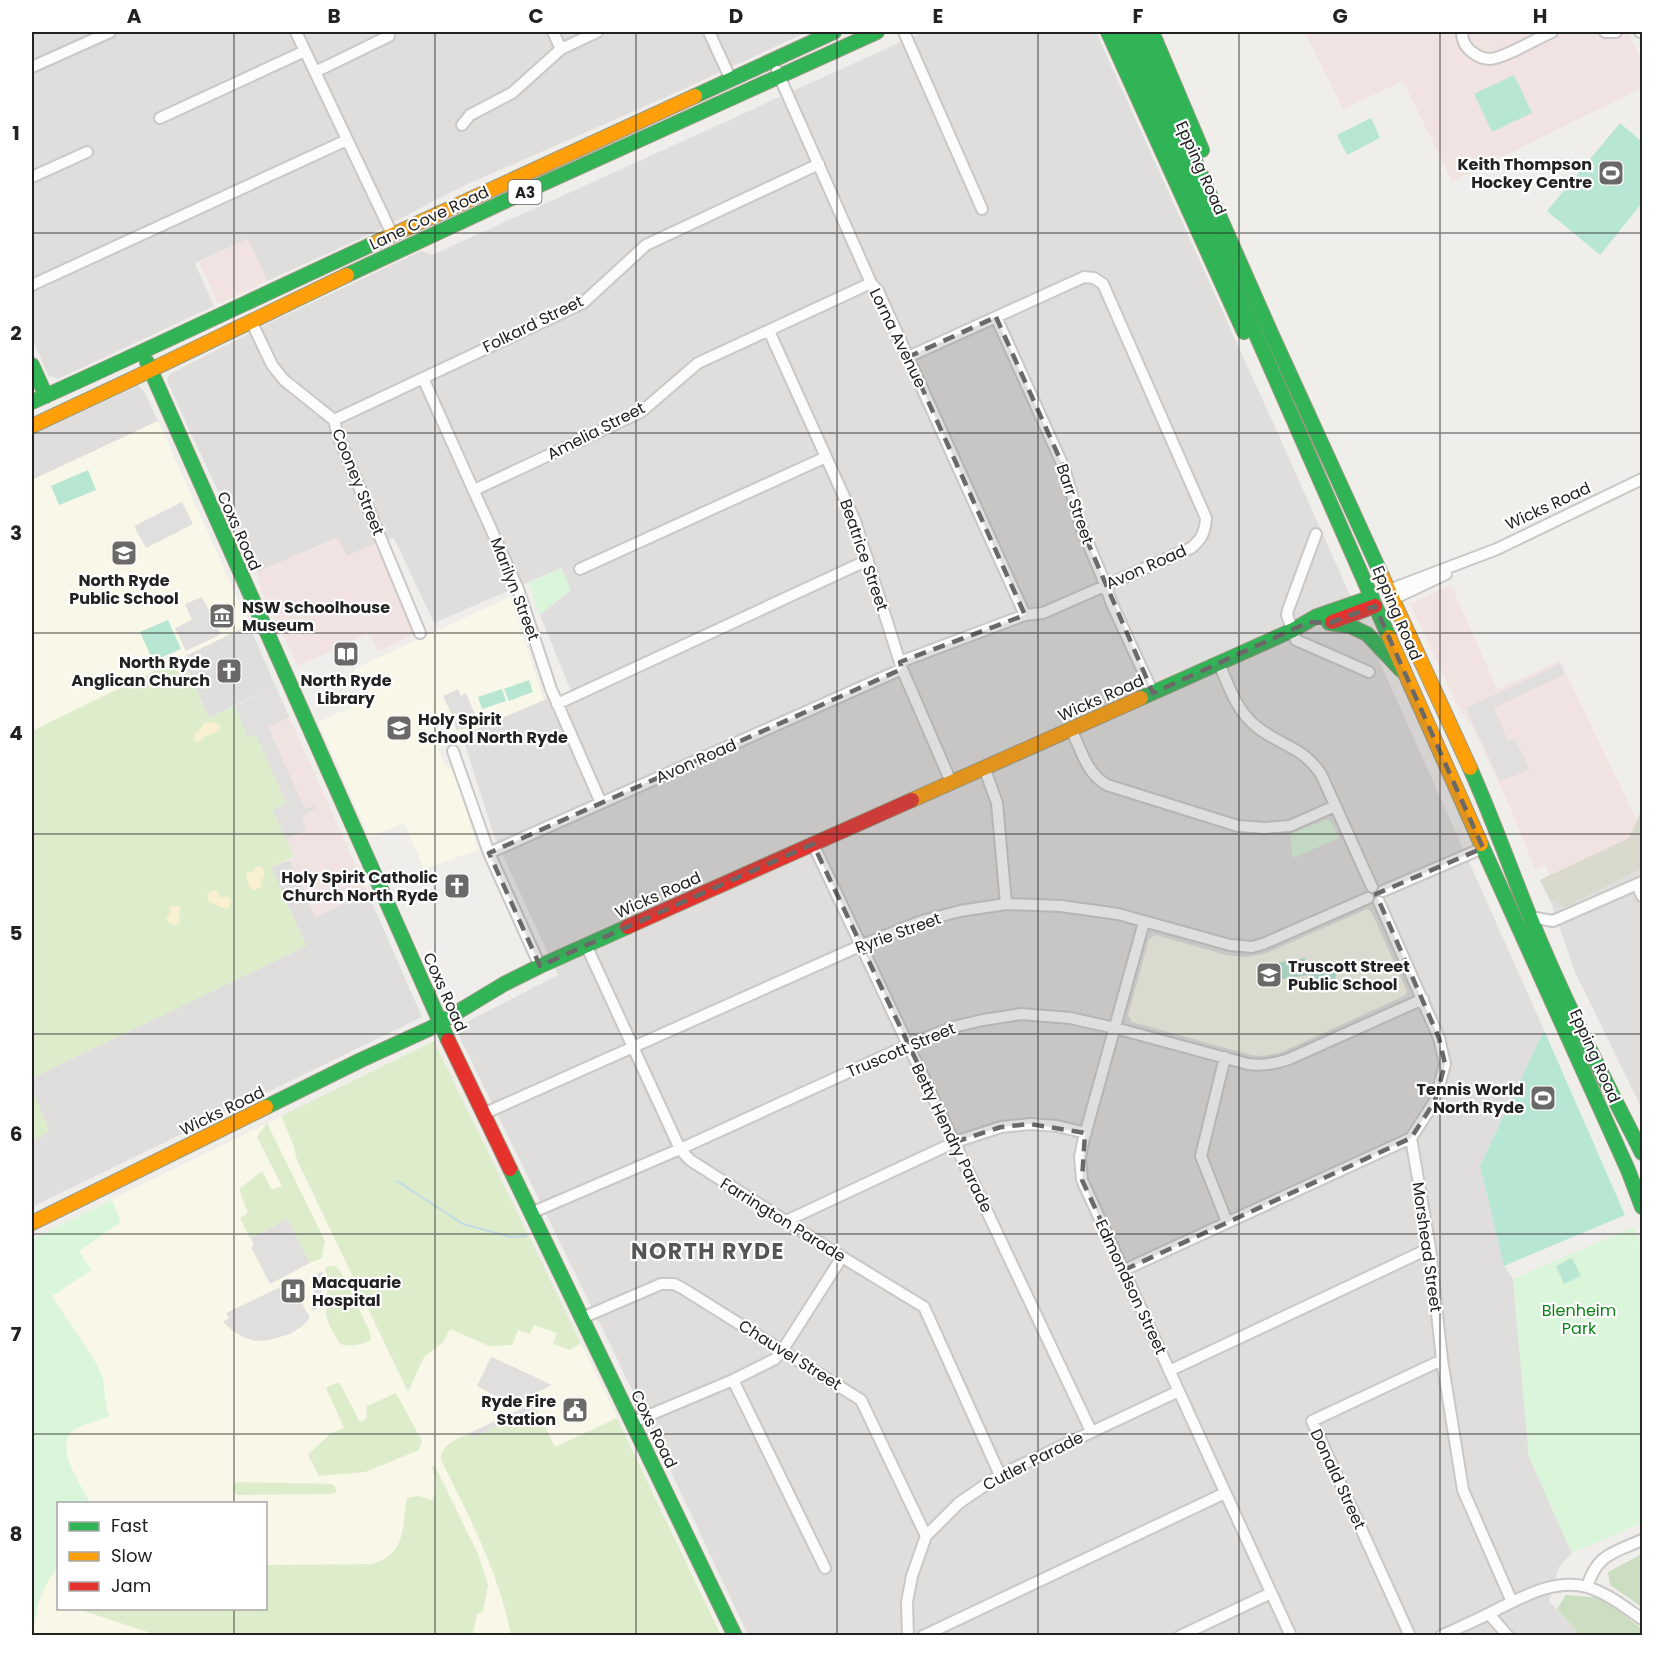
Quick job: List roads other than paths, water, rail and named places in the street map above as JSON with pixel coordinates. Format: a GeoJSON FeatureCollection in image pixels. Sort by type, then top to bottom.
{"type":"FeatureCollection","features":[{"type":"Feature","properties":{"kind":"main road","name":"Lane Cove Road"},"geometry":{"type":"LineString","coordinates":[[32,402],[834,32]]}},
{"type":"Feature","properties":{"kind":"main road","name":"Lane Cove Road"},"geometry":{"type":"LineString","coordinates":[[32,426],[419,241],[877,32]]}},
{"type":"Feature","properties":{"kind":"main road"},"geometry":{"type":"LineString","coordinates":[[1108,32],[1242,327],[1289,407]]}},
{"type":"Feature","properties":{"kind":"main road","name":"Epping Road"},"geometry":{"type":"LineString","coordinates":[[1123,32],[1406,677],[1625,1164],[1642,1207]]}},
{"type":"Feature","properties":{"kind":"main road","name":"Epping Road"},"geometry":{"type":"LineString","coordinates":[[1138,32],[1271,333],[1484,799],[1530,917],[1590,1051],[1642,1154]]}},
{"type":"Feature","properties":{"kind":"main road"},"geometry":{"type":"LineString","coordinates":[[1152,32],[1236,229],[1271,333]]}},
{"type":"Feature","properties":{"kind":"main road","name":"Coxs Road"},"geometry":{"type":"LineString","coordinates":[[142,352],[483,1114],[735,1635]]}},
{"type":"Feature","properties":{"kind":"main road"},"geometry":{"type":"LineString","coordinates":[[32,365],[55,415]]}},
{"type":"Feature","properties":{"kind":"main road","name":"Wicks Road"},"geometry":{"type":"LineString","coordinates":[[1309,622],[1329,623],[1391,594]]}},
{"type":"Feature","properties":{"kind":"main road","name":"Wicks Road"},"geometry":{"type":"LineString","coordinates":[[32,1223],[441,1022],[504,984],[540,966],[1293,630],[1317,616],[1373,601]]}},
{"type":"Feature","properties":{"kind":"main road"},"geometry":{"type":"LineString","coordinates":[[1329,623],[1350,626],[1367,634],[1384,650],[1406,677]]}},
{"type":"Feature","properties":{"kind":"main road"},"geometry":{"type":"LineString","coordinates":[[1617,1103],[1642,1129]]}},
{"type":"Feature","properties":{"kind":"main road"},"geometry":{"type":"LineString","coordinates":[[1625,1164],[1642,1154]]}},
{"type":"Feature","properties":{"kind":"main road"},"geometry":{"type":"LineString","coordinates":[[1625,1164],[1642,1166]]}},
{"type":"Feature","properties":{"kind":"street"},"geometry":{"type":"LineString","coordinates":[[32,67],[110,32]]}},
{"type":"Feature","properties":{"kind":"street"},"geometry":{"type":"LineString","coordinates":[[296,32],[393,236]]}},
{"type":"Feature","properties":{"kind":"street"},"geometry":{"type":"LineString","coordinates":[[553,32],[561,49]]}},
{"type":"Feature","properties":{"kind":"street"},"geometry":{"type":"LineString","coordinates":[[462,125],[470,115],[512,93],[561,49],[597,32]]}},
{"type":"Feature","properties":{"kind":"street"},"geometry":{"type":"LineString","coordinates":[[709,32],[731,80]]}},
{"type":"Feature","properties":{"kind":"street"},"geometry":{"type":"LineString","coordinates":[[904,32],[982,209]]}},
{"type":"Feature","properties":{"kind":"street"},"geometry":{"type":"LineString","coordinates":[[1462,32],[1462,38],[1469,50],[1477,56],[1489,59],[1502,56],[1552,32]]}},
{"type":"Feature","properties":{"kind":"street"},"geometry":{"type":"LineString","coordinates":[[1605,32],[1616,32]]}},
{"type":"Feature","properties":{"kind":"street"},"geometry":{"type":"LineString","coordinates":[[315,72],[389,36]]}},
{"type":"Feature","properties":{"kind":"street"},"geometry":{"type":"LineString","coordinates":[[160,118],[305,51]]}},
{"type":"Feature","properties":{"kind":"street","name":"Lorna Avenue"},"geometry":{"type":"LineString","coordinates":[[772,60],[871,282],[878,291],[1025,615]]}},
{"type":"Feature","properties":{"kind":"street"},"geometry":{"type":"LineString","coordinates":[[32,285],[347,140]]}},
{"type":"Feature","properties":{"kind":"street"},"geometry":{"type":"LineString","coordinates":[[32,177],[87,152]]}},
{"type":"Feature","properties":{"kind":"street","name":"Folkard Street"},"geometry":{"type":"LineString","coordinates":[[334,420],[583,303],[646,245],[819,164]]}},
{"type":"Feature","properties":{"kind":"street","name":"Avon Road"},"geometry":{"type":"LineString","coordinates":[[489,853],[901,666],[1025,615],[1044,613],[1191,548],[1200,541],[1206,530],[1206,518],[1103,284],[1094,278],[1084,277],[996,317]]}},
{"type":"Feature","properties":{"kind":"street","name":"Amelia Street"},"geometry":{"type":"LineString","coordinates":[[474,490],[641,412],[698,363],[871,282]]}},
{"type":"Feature","properties":{"kind":"street"},"geometry":{"type":"LineString","coordinates":[[908,357],[996,317]]}},
{"type":"Feature","properties":{"kind":"street","name":"Barr Street"},"geometry":{"type":"LineString","coordinates":[[996,317],[1064,468],[1082,529],[1153,693]]}},
{"type":"Feature","properties":{"kind":"street","name":"Cooney Street"},"geometry":{"type":"LineString","coordinates":[[251,321],[272,366],[284,380],[334,420],[338,436],[420,633]]}},
{"type":"Feature","properties":{"kind":"street","name":"Beatrice Street"},"geometry":{"type":"LineString","coordinates":[[769,331],[855,521],[901,666],[951,782]]}},
{"type":"Feature","properties":{"kind":"street","name":"Marilyn Street"},"geometry":{"type":"LineString","coordinates":[[423,378],[518,589],[551,689],[601,803]]}},
{"type":"Feature","properties":{"kind":"street"},"geometry":{"type":"LineString","coordinates":[[580,569],[826,457]]}},
{"type":"Feature","properties":{"kind":"street","name":"Wicks Road"},"geometry":{"type":"LineString","coordinates":[[1391,594],[1592,504],[1642,479]]}},
{"type":"Feature","properties":{"kind":"street"},"geometry":{"type":"LineString","coordinates":[[1316,534],[1287,615],[1296,640],[1370,672]]}},
{"type":"Feature","properties":{"kind":"street"},"geometry":{"type":"LineString","coordinates":[[557,704],[868,560]]}},
{"type":"Feature","properties":{"kind":"street"},"geometry":{"type":"LineString","coordinates":[[1124,1270],[1411,1138],[1436,1101],[1445,1064],[1439,1038],[1378,893],[1321,774],[1309,759],[1292,746],[1257,727],[1242,712],[1219,663]]}},
{"type":"Feature","properties":{"kind":"street"},"geometry":{"type":"LineString","coordinates":[[1071,729],[1091,772],[1107,785],[1238,826],[1265,828],[1290,826],[1335,806]]}},
{"type":"Feature","properties":{"kind":"street"},"geometry":{"type":"LineString","coordinates":[[453,751],[489,853],[540,966]]}},
{"type":"Feature","properties":{"kind":"street"},"geometry":{"type":"LineString","coordinates":[[984,767],[997,803],[1006,904]]}},
{"type":"Feature","properties":{"kind":"street","name":"Betty Hendry Parade"},"geometry":{"type":"LineString","coordinates":[[813,844],[1091,1431]]}},
{"type":"Feature","properties":{"kind":"street"},"geometry":{"type":"LineString","coordinates":[[1378,893],[1483,848]]}},
{"type":"Feature","properties":{"kind":"street"},"geometry":{"type":"LineString","coordinates":[[1530,917],[1553,921],[1640,883],[1642,896]]}},
{"type":"Feature","properties":{"kind":"street","name":"Ryrie Street"},"geometry":{"type":"LineString","coordinates":[[483,1114],[862,945],[928,919],[960,911],[1006,904],[1087,909],[1118,914],[1230,945],[1252,947],[1368,898],[1374,903],[1378,893]]}},
{"type":"Feature","properties":{"kind":"street","name":"Edmondson Street"},"geometry":{"type":"LineString","coordinates":[[1144,922],[1080,1157],[1082,1180],[1291,1635]]}},
{"type":"Feature","properties":{"kind":"street","name":"Farrington Parade"},"geometry":{"type":"LineString","coordinates":[[586,945],[680,1149],[690,1161],[924,1307],[1000,1475]]}},
{"type":"Feature","properties":{"kind":"street","name":"Truscott Street"},"geometry":{"type":"LineString","coordinates":[[531,1213],[953,1027],[1021,1014],[1070,1018],[1254,1065],[1262,1065],[1279,1063],[1423,999]]}},
{"type":"Feature","properties":{"kind":"street"},"geometry":{"type":"LineString","coordinates":[[1225,1057],[1201,1156],[1227,1222]]}},
{"type":"Feature","properties":{"kind":"street"},"geometry":{"type":"LineString","coordinates":[[786,1221],[955,1142],[1001,1127],[1030,1124],[1057,1126],[1086,1133]]}},
{"type":"Feature","properties":{"kind":"street","name":"Morshead Street"},"geometry":{"type":"LineString","coordinates":[[1411,1138],[1430,1248],[1442,1360],[1463,1490],[1512,1602]]}},
{"type":"Feature","properties":{"kind":"street"},"geometry":{"type":"LineString","coordinates":[[1169,1371],[1430,1248]]}},
{"type":"Feature","properties":{"kind":"street"},"geometry":{"type":"LineString","coordinates":[[633,1422],[733,1380],[775,1359],[842,1257]]}},
{"type":"Feature","properties":{"kind":"street","name":"Chauvel Street"},"geometry":{"type":"LineString","coordinates":[[582,1318],[667,1283],[682,1288],[861,1400],[926,1536]]}},
{"type":"Feature","properties":{"kind":"street","name":"Donald Street"},"geometry":{"type":"LineString","coordinates":[[1410,1635],[1312,1421],[1442,1360]]}},
{"type":"Feature","properties":{"kind":"street"},"geometry":{"type":"LineString","coordinates":[[733,1380],[825,1568]]}},
{"type":"Feature","properties":{"kind":"street","name":"Cutler Parade"},"geometry":{"type":"LineString","coordinates":[[908,1635],[907,1602],[912,1576],[926,1536],[959,1503],[1000,1475],[1179,1391]]}},
{"type":"Feature","properties":{"kind":"street"},"geometry":{"type":"LineString","coordinates":[[923,1635],[1225,1493]]}},
{"type":"Feature","properties":{"kind":"street"},"geometry":{"type":"LineString","coordinates":[[1587,1587],[1591,1574],[1599,1561],[1642,1540]]}},
{"type":"Feature","properties":{"kind":"street"},"geometry":{"type":"LineString","coordinates":[[1441,1635],[1539,1590],[1554,1586],[1587,1587],[1607,1595],[1642,1618]]}},
{"type":"Feature","properties":{"kind":"street"},"geometry":{"type":"LineString","coordinates":[[1180,1635],[1271,1593]]}},
{"type":"Feature","properties":{"kind":"street"},"geometry":{"type":"LineString","coordinates":[[1489,1614],[1508,1635]]}},
{"type":"Feature","properties":{"kind":"waterway"},"geometry":{"type":"LineString","coordinates":[[397,1181],[463,1224],[511,1237],[526,1236]]}},
{"type":"Feature","properties":{"kind":"place","name":"Keith Thompson Hockey Centre"},"geometry":{"type":"Point","coordinates":[1611,173]}},
{"type":"Feature","properties":{"kind":"place","name":"North Ryde Public School"},"geometry":{"type":"Point","coordinates":[124,553]}},
{"type":"Feature","properties":{"kind":"place","name":"NSW Schoolhouse Museum"},"geometry":{"type":"Point","coordinates":[222,616]}},
{"type":"Feature","properties":{"kind":"place","name":"North Ryde Library"},"geometry":{"type":"Point","coordinates":[346,654]}},
{"type":"Feature","properties":{"kind":"place","name":"North Ryde Anglican Church"},"geometry":{"type":"Point","coordinates":[229,671]}},
{"type":"Feature","properties":{"kind":"place","name":"Holy Spirit School North Ryde"},"geometry":{"type":"Point","coordinates":[399,728]}},
{"type":"Feature","properties":{"kind":"place","name":"Holy Spirit Catholic Church North Ryde"},"geometry":{"type":"Point","coordinates":[457,886]}},
{"type":"Feature","properties":{"kind":"place","name":"Truscott Street Public School"},"geometry":{"type":"Point","coordinates":[1269,975]}},
{"type":"Feature","properties":{"kind":"place","name":"Tennis World North Ryde"},"geometry":{"type":"Point","coordinates":[1543,1098]}},
{"type":"Feature","properties":{"kind":"place","name":"Macquarie Hospital"},"geometry":{"type":"Point","coordinates":[293,1291]}},
{"type":"Feature","properties":{"kind":"place","name":"Ryde Fire Station"},"geometry":{"type":"Point","coordinates":[575,1410]}},
{"type":"Feature","properties":{"kind":"district","name":"NORTH RYDE"},"geometry":{"type":"Point","coordinates":[708,1251]}},
{"type":"Feature","properties":{"kind":"park label","name":"Blenheim Park"},"geometry":{"type":"Point","coordinates":[1579,1319]}}]}
